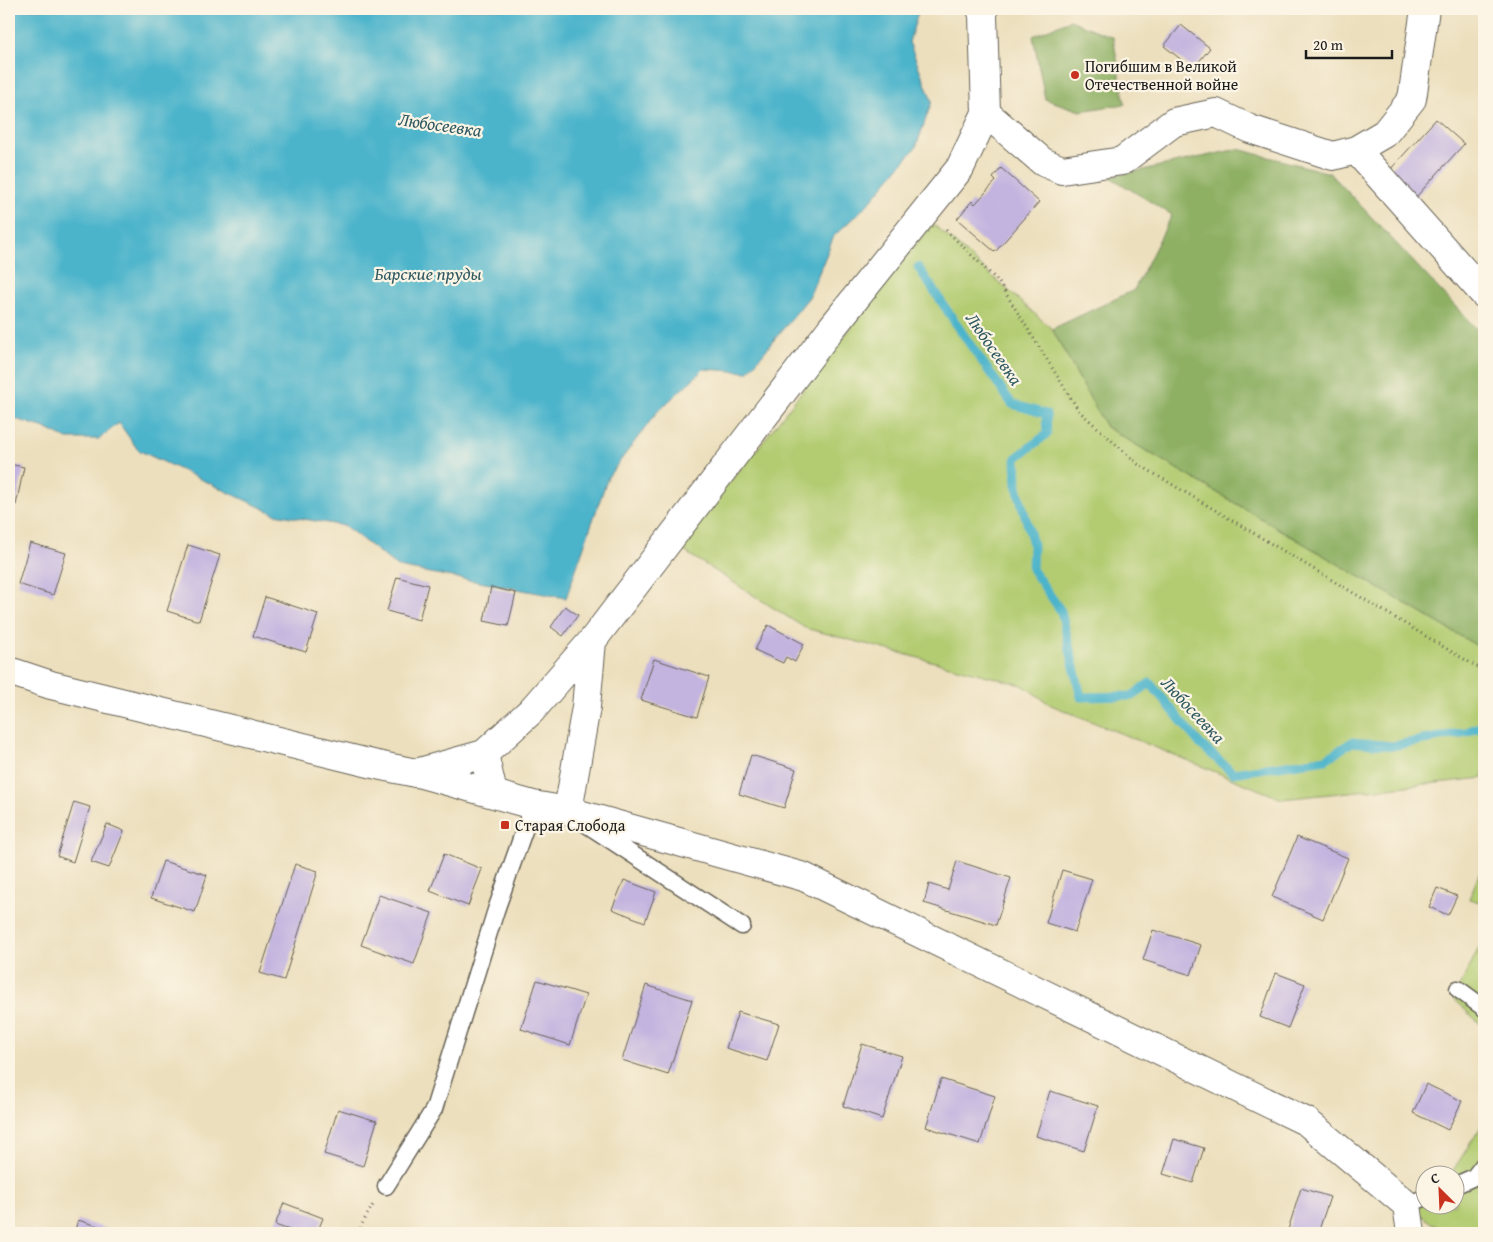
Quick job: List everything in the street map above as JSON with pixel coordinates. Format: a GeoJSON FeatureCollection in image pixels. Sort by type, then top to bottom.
{"type":"FeatureCollection","features":[{"type":"Feature","properties":{"kind":"street"},"geometry":{"type":"LineString","coordinates":[[986,113],[1043,162],[1062,170],[1122,161],[1174,122],[1216,112],[1250,129],[1333,156],[1356,150],[1385,134],[1412,99],[1425,9]]}},
{"type":"Feature","properties":{"kind":"street"},"geometry":{"type":"LineString","coordinates":[[416,773],[484,754],[531,711],[592,641],[824,337],[960,168],[986,113],[986,11]]}},
{"type":"Feature","properties":{"kind":"street"},"geometry":{"type":"LineString","coordinates":[[1356,150],[1484,294]]}},
{"type":"Feature","properties":{"kind":"street"},"geometry":{"type":"LineString","coordinates":[[568,811],[586,707],[592,641]]}},
{"type":"Feature","properties":{"kind":"street"},"geometry":{"type":"LineString","coordinates":[[9,671],[51,685],[416,773],[533,805],[568,811],[804,877],[1307,1122],[1416,1201],[1411,1233]]}},
{"type":"Feature","properties":{"kind":"street"},"geometry":{"type":"LineString","coordinates":[[484,754],[494,793]]}},
{"type":"Feature","properties":{"kind":"lane"},"geometry":{"type":"LineString","coordinates":[[386,1186],[434,1109],[496,910],[533,805]]}},
{"type":"Feature","properties":{"kind":"lane"},"geometry":{"type":"LineString","coordinates":[[568,811],[742,926]]}},
{"type":"Feature","properties":{"kind":"lane"},"geometry":{"type":"LineString","coordinates":[[1458,989],[1484,1008]]}},
{"type":"Feature","properties":{"kind":"lane"},"geometry":{"type":"LineString","coordinates":[[1466,1181],[1474,1177],[1484,1164]]}},
{"type":"Feature","properties":{"kind":"path"},"geometry":{"type":"LineString","coordinates":[[925,210],[998,281],[1079,411],[1138,464],[1484,671]]}},
{"type":"Feature","properties":{"kind":"path"},"geometry":{"type":"LineString","coordinates":[[359,1233],[363,1222],[386,1186]]}},
{"type":"Feature","properties":{"kind":"green space"},"geometry":{"type":"Polygon","coordinates":[[[1070,20],[1113,37],[1125,104],[1080,111],[1045,99],[1033,36],[1070,20]]]}},
{"type":"Feature","properties":{"kind":"green space"},"geometry":{"type":"Polygon","coordinates":[[[1238,149],[1330,173],[1484,337],[1484,650],[1106,427],[1052,329],[1134,290],[1172,215],[1110,177],[1238,149]]]}},
{"type":"Feature","properties":{"kind":"green space"},"geometry":{"type":"Polygon","coordinates":[[[932,223],[1052,329],[1106,427],[1484,650],[1484,778],[1282,799],[1051,705],[1022,685],[805,628],[676,546],[755,452],[932,223]]]}},
{"type":"Feature","properties":{"kind":"green space"},"geometry":{"type":"Polygon","coordinates":[[[1484,862],[1484,903],[1469,899],[1484,862]]]}},
{"type":"Feature","properties":{"kind":"green space"},"geometry":{"type":"Polygon","coordinates":[[[1484,938],[1484,1027],[1453,999],[1484,938]]]}},
{"type":"Feature","properties":{"kind":"green space"},"geometry":{"type":"Polygon","coordinates":[[[1484,1122],[1484,1233],[1458,1233],[1438,1228],[1419,1214],[1466,1214],[1466,1164],[1457,1164],[1484,1122]]]}},
{"type":"Feature","properties":{"kind":"green space"},"geometry":{"type":"Polygon","coordinates":[[[1407,1205],[1416,1205],[1416,1212],[1407,1205]]]}},
{"type":"Feature","properties":{"kind":"water","name":"Барские пруды"},"geometry":{"type":"Polygon","coordinates":[[[9,9],[915,9],[918,13],[909,42],[932,101],[916,147],[867,205],[834,236],[809,297],[748,372],[704,369],[657,412],[608,477],[566,598],[398,567],[345,526],[275,514],[138,450],[119,423],[99,439],[67,439],[45,428],[9,417],[9,9]]]}},
{"type":"Feature","properties":{"kind":"building"},"geometry":{"type":"Polygon","coordinates":[[[1181,25],[1210,48],[1193,69],[1164,46],[1181,25]]]}},
{"type":"Feature","properties":{"kind":"building"},"geometry":{"type":"Polygon","coordinates":[[[1436,119],[1464,144],[1416,197],[1388,172],[1436,119]]]}},
{"type":"Feature","properties":{"kind":"building"},"geometry":{"type":"Polygon","coordinates":[[[1001,168],[1039,202],[995,252],[957,219],[972,201],[975,204],[996,181],[993,178],[1001,168]]]}},
{"type":"Feature","properties":{"kind":"building"},"geometry":{"type":"Polygon","coordinates":[[[9,464],[24,467],[16,505],[9,504],[9,464]]]}},
{"type":"Feature","properties":{"kind":"building"},"geometry":{"type":"Polygon","coordinates":[[[30,543],[66,553],[53,595],[18,584],[30,543]]]}},
{"type":"Feature","properties":{"kind":"building"},"geometry":{"type":"Polygon","coordinates":[[[188,545],[220,555],[199,621],[167,611],[188,545]]]}},
{"type":"Feature","properties":{"kind":"building"},"geometry":{"type":"Polygon","coordinates":[[[397,577],[428,585],[419,620],[387,611],[397,577]]]}},
{"type":"Feature","properties":{"kind":"building"},"geometry":{"type":"Polygon","coordinates":[[[491,587],[516,593],[508,626],[484,621],[491,587]]]}},
{"type":"Feature","properties":{"kind":"building"},"geometry":{"type":"Polygon","coordinates":[[[265,597],[318,614],[306,652],[253,636],[265,597]]]}},
{"type":"Feature","properties":{"kind":"building"},"geometry":{"type":"Polygon","coordinates":[[[565,606],[578,615],[563,636],[551,627],[565,606]]]}},
{"type":"Feature","properties":{"kind":"building"},"geometry":{"type":"Polygon","coordinates":[[[768,625],[804,644],[795,662],[786,657],[783,663],[755,650],[768,625]]]}},
{"type":"Feature","properties":{"kind":"building"},"geometry":{"type":"Polygon","coordinates":[[[654,659],[709,677],[697,717],[641,700],[654,659]]]}},
{"type":"Feature","properties":{"kind":"building"},"geometry":{"type":"Polygon","coordinates":[[[751,755],[796,769],[784,808],[739,794],[751,755]]]}},
{"type":"Feature","properties":{"kind":"building"},"geometry":{"type":"Polygon","coordinates":[[[74,802],[90,807],[73,862],[57,856],[74,802]]]}},
{"type":"Feature","properties":{"kind":"building"},"geometry":{"type":"Polygon","coordinates":[[[107,824],[124,831],[109,868],[91,862],[107,824]]]}},
{"type":"Feature","properties":{"kind":"building"},"geometry":{"type":"Polygon","coordinates":[[[1297,837],[1348,858],[1323,919],[1272,897],[1297,837]]]}},
{"type":"Feature","properties":{"kind":"building"},"geometry":{"type":"Polygon","coordinates":[[[444,854],[482,869],[468,906],[430,891],[444,854]]]}},
{"type":"Feature","properties":{"kind":"building"},"geometry":{"type":"Polygon","coordinates":[[[163,861],[207,875],[195,912],[151,898],[163,861]]]}},
{"type":"Feature","properties":{"kind":"building"},"geometry":{"type":"Polygon","coordinates":[[[957,861],[1011,878],[996,925],[924,903],[929,884],[948,890],[957,861]]]}},
{"type":"Feature","properties":{"kind":"building"},"geometry":{"type":"Polygon","coordinates":[[[295,864],[318,871],[284,980],[260,973],[295,864]]]}},
{"type":"Feature","properties":{"kind":"building"},"geometry":{"type":"Polygon","coordinates":[[[1062,870],[1092,879],[1075,932],[1046,923],[1062,870]]]}},
{"type":"Feature","properties":{"kind":"building"},"geometry":{"type":"Polygon","coordinates":[[[624,880],[656,892],[645,922],[612,909],[624,880]]]}},
{"type":"Feature","properties":{"kind":"building"},"geometry":{"type":"Polygon","coordinates":[[[1437,888],[1457,896],[1448,915],[1429,907],[1437,888]]]}},
{"type":"Feature","properties":{"kind":"building"},"geometry":{"type":"Polygon","coordinates":[[[379,895],[432,913],[414,964],[361,945],[379,895]]]}},
{"type":"Feature","properties":{"kind":"building"},"geometry":{"type":"Polygon","coordinates":[[[1153,930],[1201,945],[1191,975],[1143,960],[1153,930]]]}},
{"type":"Feature","properties":{"kind":"building"},"geometry":{"type":"Polygon","coordinates":[[[1276,973],[1305,984],[1288,1028],[1260,1017],[1276,973]]]}},
{"type":"Feature","properties":{"kind":"building"},"geometry":{"type":"Polygon","coordinates":[[[537,980],[586,995],[570,1045],[521,1029],[537,980]]]}},
{"type":"Feature","properties":{"kind":"building"},"geometry":{"type":"Polygon","coordinates":[[[646,985],[692,1000],[668,1075],[622,1060],[646,985]]]}},
{"type":"Feature","properties":{"kind":"building"},"geometry":{"type":"Polygon","coordinates":[[[738,1012],[779,1024],[767,1061],[726,1048],[738,1012]]]}},
{"type":"Feature","properties":{"kind":"building"},"geometry":{"type":"Polygon","coordinates":[[[862,1044],[902,1056],[882,1119],[843,1106],[862,1044]]]}},
{"type":"Feature","properties":{"kind":"building"},"geometry":{"type":"Polygon","coordinates":[[[941,1079],[995,1096],[980,1144],[926,1127],[941,1079]]]}},
{"type":"Feature","properties":{"kind":"building"},"geometry":{"type":"Polygon","coordinates":[[[1426,1084],[1462,1101],[1448,1130],[1413,1113],[1426,1084]]]}},
{"type":"Feature","properties":{"kind":"building"},"geometry":{"type":"Polygon","coordinates":[[[1050,1091],[1098,1106],[1084,1151],[1036,1136],[1050,1091]]]}},
{"type":"Feature","properties":{"kind":"building"},"geometry":{"type":"Polygon","coordinates":[[[338,1109],[377,1121],[363,1166],[324,1154],[338,1109]]]}},
{"type":"Feature","properties":{"kind":"building"},"geometry":{"type":"Polygon","coordinates":[[[1174,1139],[1204,1148],[1193,1183],[1163,1174],[1174,1139]]]}},
{"type":"Feature","properties":{"kind":"building"},"geometry":{"type":"Polygon","coordinates":[[[1301,1188],[1330,1197],[1318,1233],[1287,1233],[1301,1188]]]}},
{"type":"Feature","properties":{"kind":"building"},"geometry":{"type":"Polygon","coordinates":[[[284,1203],[323,1218],[317,1233],[298,1233],[275,1225],[284,1203]]]}},
{"type":"Feature","properties":{"kind":"building"},"geometry":{"type":"Polygon","coordinates":[[[78,1220],[121,1233],[74,1233],[78,1220]]]}},
{"type":"Feature","properties":{"kind":"waterway","name":"Любосеевка"},"geometry":{"type":"LineString","coordinates":[[918,267],[1012,404],[1046,414],[1047,434],[1016,458],[1017,487],[1033,544],[1032,569],[1061,611],[1081,697],[1132,696],[1150,683],[1200,744],[1233,773],[1326,759],[1352,742],[1392,746],[1467,732],[1484,725]]}},
{"type":"Feature","properties":{"kind":"place","name":"Погибшим в Великой Отечественной войне"},"geometry":{"type":"Point","coordinates":[1075,75]}},
{"type":"Feature","properties":{"kind":"place","name":"Старая Слобода"},"geometry":{"type":"Point","coordinates":[505,825]}}]}
